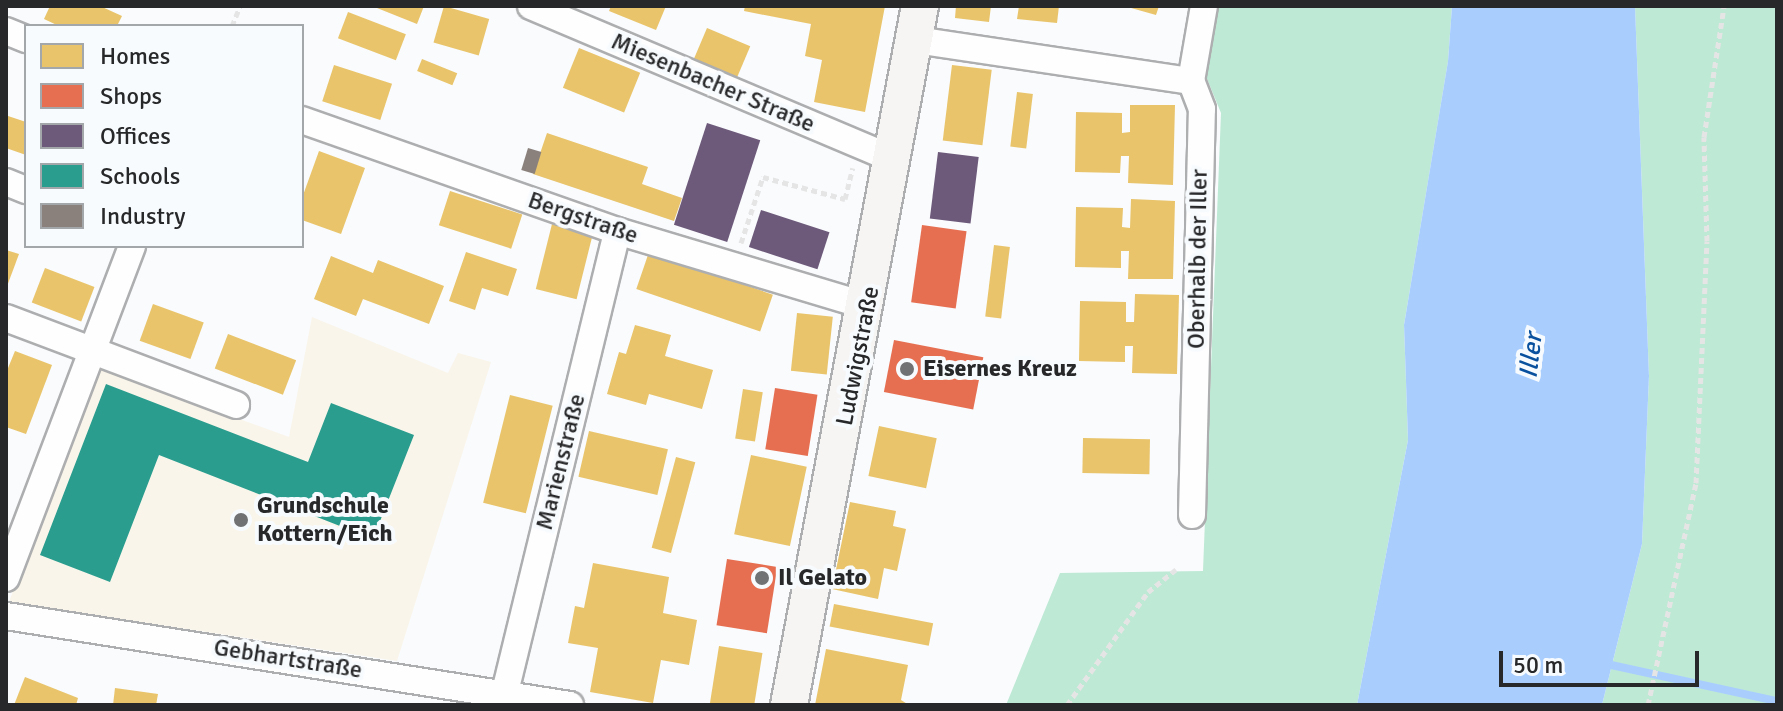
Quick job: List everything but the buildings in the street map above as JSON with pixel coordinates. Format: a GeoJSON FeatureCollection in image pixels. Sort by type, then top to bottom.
{"type":"FeatureCollection","features":[{"type":"Feature","properties":{"kind":"street","name":"Miesenbacher Straße"},"geometry":{"type":"LineString","coordinates":[[531,6],[895,160]]}},
{"type":"Feature","properties":{"kind":"street","name":"Oberhalb der Iller"},"geometry":{"type":"LineString","coordinates":[[1192,515],[1202,109],[1191,81],[1204,6]]}},
{"type":"Feature","properties":{"kind":"street"},"geometry":{"type":"LineString","coordinates":[[918,23],[1191,81]]}},
{"type":"Feature","properties":{"kind":"street","name":"Ludwigstraße"},"geometry":{"type":"LineString","coordinates":[[789,705],[895,160],[918,23]]}},
{"type":"Feature","properties":{"kind":"street","name":"Bergstraße"},"geometry":{"type":"LineString","coordinates":[[304,121],[617,231],[867,306]]}},
{"type":"Feature","properties":{"kind":"street","name":"Marienstraße"},"geometry":{"type":"LineString","coordinates":[[505,692],[617,231]]}},
{"type":"Feature","properties":{"kind":"street"},"geometry":{"type":"LineString","coordinates":[[6,578],[131,248]]}},
{"type":"Feature","properties":{"kind":"street"},"geometry":{"type":"LineString","coordinates":[[6,318],[236,405]]}},
{"type":"Feature","properties":{"kind":"street","name":"Gebhartstraße"},"geometry":{"type":"LineString","coordinates":[[6,616],[505,692],[570,705]]}},
{"type":"Feature","properties":{"kind":"path"},"geometry":{"type":"LineString","coordinates":[[1648,705],[1662,654],[1696,483],[1707,241],[1704,137],[1724,6]]}},
{"type":"Feature","properties":{"kind":"path"},"geometry":{"type":"LineString","coordinates":[[733,266],[763,177],[845,199],[859,145]]}},
{"type":"Feature","properties":{"kind":"path"},"geometry":{"type":"LineString","coordinates":[[1067,705],[1148,592],[1176,569]]}},
{"type":"Feature","properties":{"kind":"shaded area","name":"Grundschule Kottern/Eich"},"geometry":{"type":"Polygon","coordinates":[[[312,317],[448,373],[458,353],[491,362],[397,661],[9,602],[96,367],[289,437],[312,317]]]}},
{"type":"Feature","properties":{"kind":"green space"},"geometry":{"type":"Polygon","coordinates":[[[1212,6],[1452,6],[1448,61],[1404,325],[1408,440],[1357,705],[1006,705],[1060,573],[1203,571],[1221,113],[1199,59],[1212,6]]]}},
{"type":"Feature","properties":{"kind":"green space"},"geometry":{"type":"Polygon","coordinates":[[[1635,6],[1777,6],[1777,705],[1602,705],[1642,544],[1649,376],[1635,6]]]}},
{"type":"Feature","properties":{"kind":"water","name":"Iller"},"geometry":{"type":"Polygon","coordinates":[[[1452,6],[1635,6],[1649,376],[1642,544],[1602,705],[1357,705],[1408,440],[1404,325],[1448,61],[1452,6]]]}},
{"type":"Feature","properties":{"kind":"waterway"},"geometry":{"type":"LineString","coordinates":[[1602,663],[1777,701]]}},
{"type":"Feature","properties":{"kind":"place","name":"Eisernes Kreuz"},"geometry":{"type":"Point","coordinates":[907,369]}},
{"type":"Feature","properties":{"kind":"place","name":"Grundschule Kottern/Eich"},"geometry":{"type":"Point","coordinates":[241,520]}},
{"type":"Feature","properties":{"kind":"place","name":"Il Gelato"},"geometry":{"type":"Point","coordinates":[762,578]}}]}
